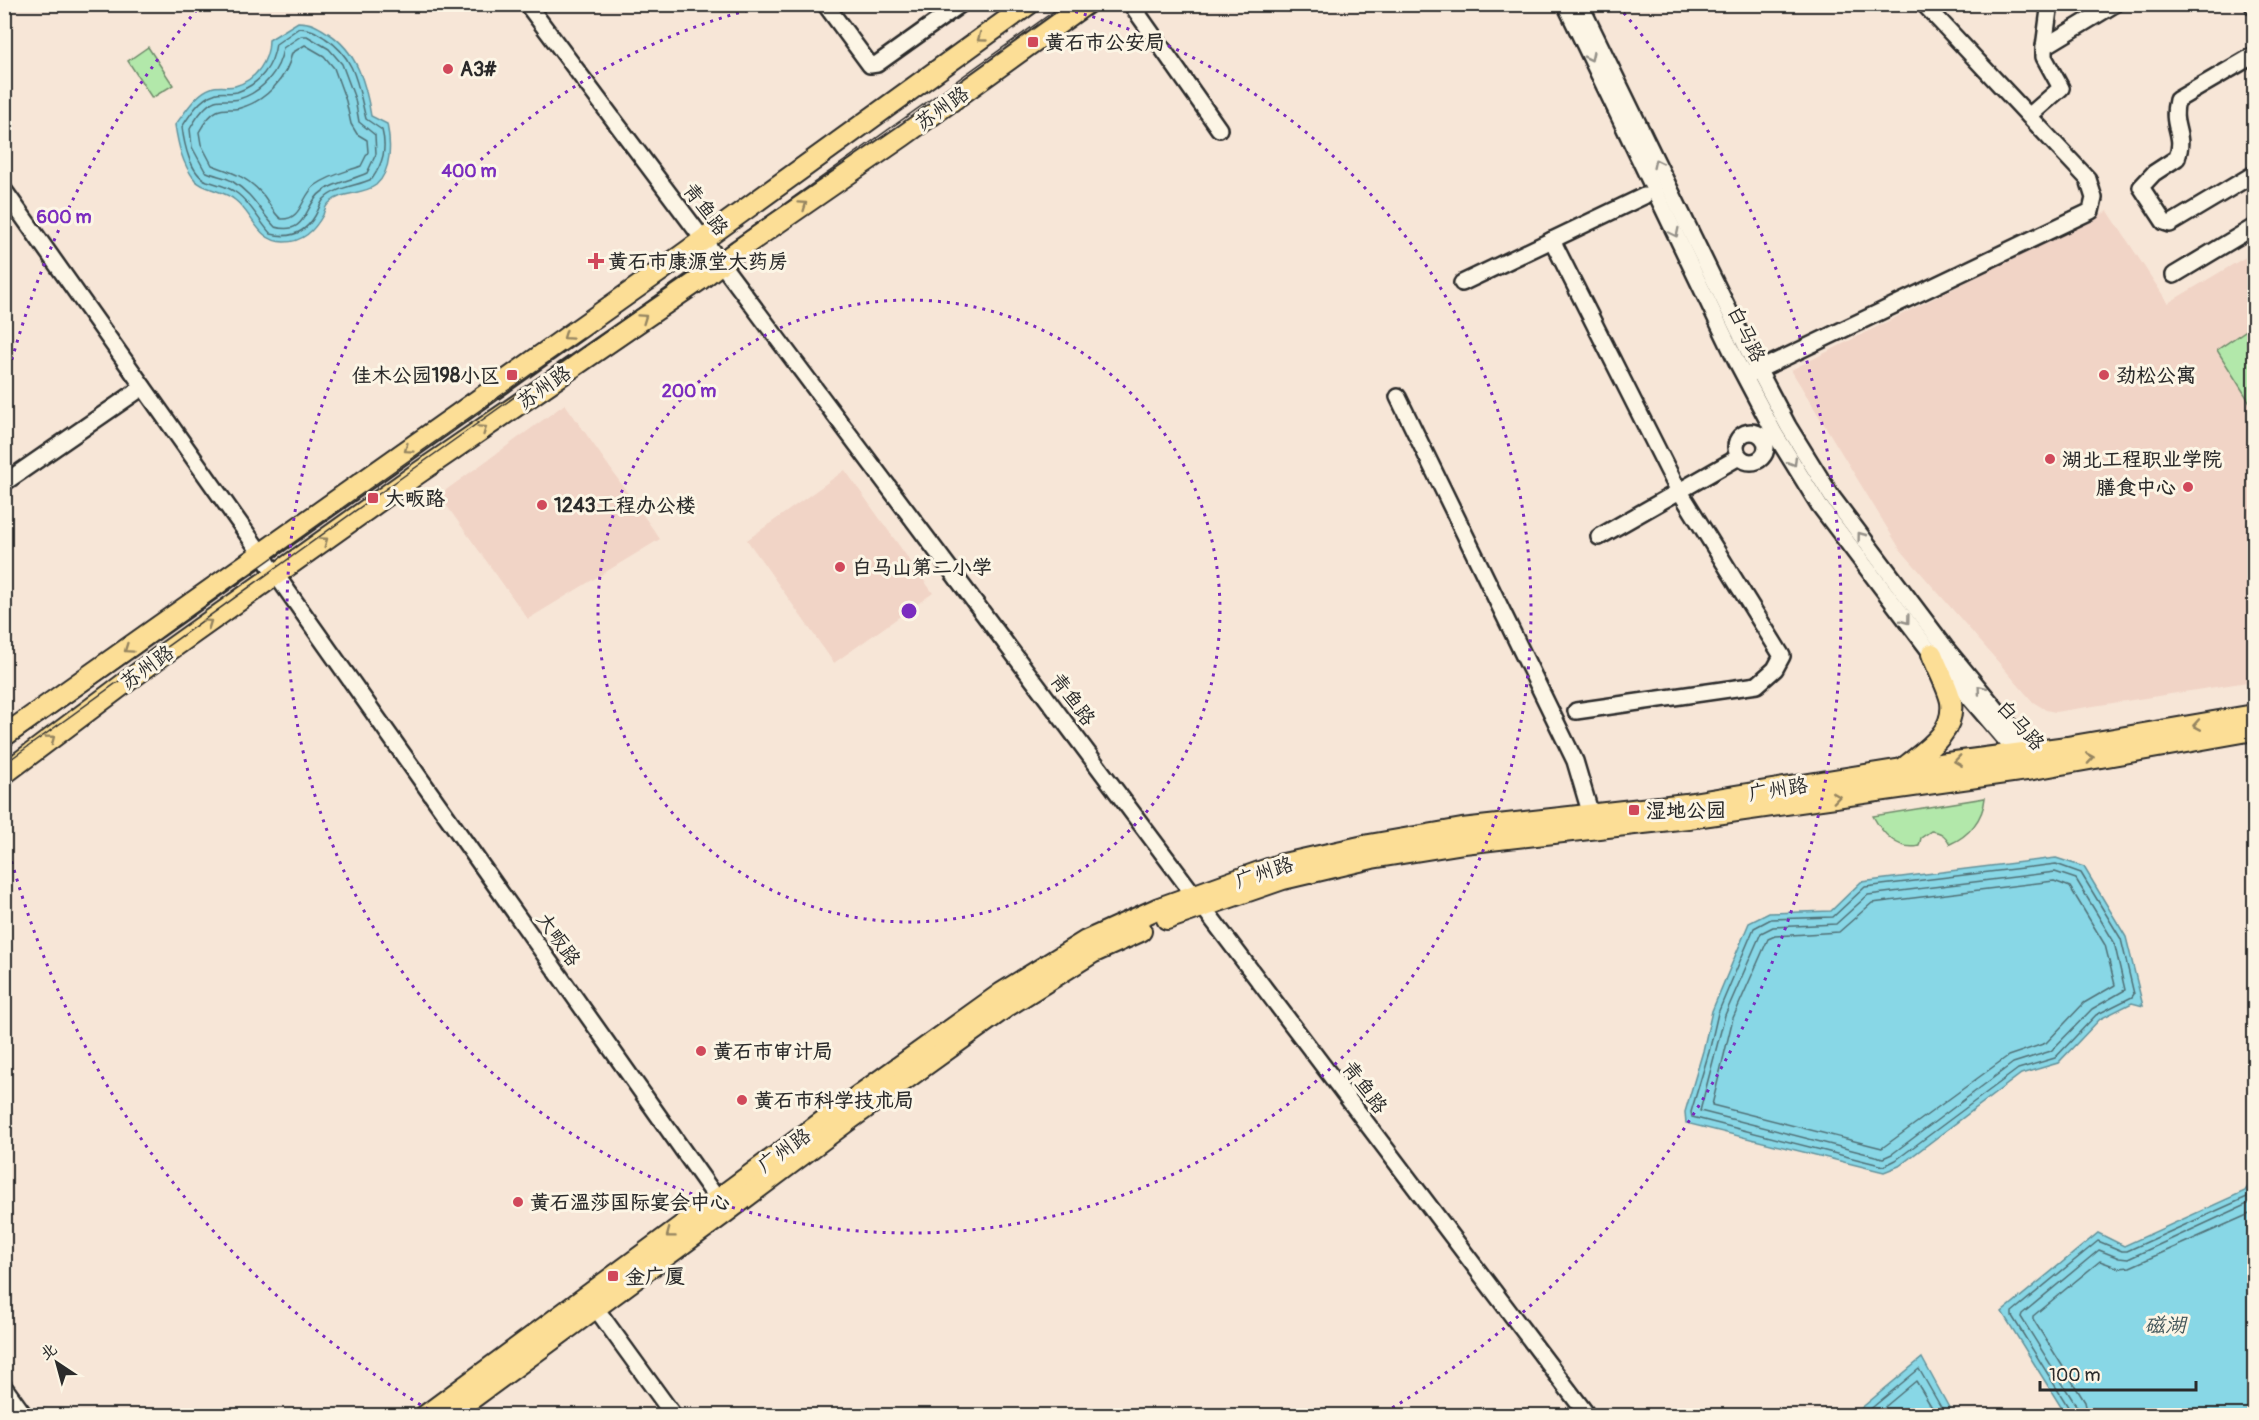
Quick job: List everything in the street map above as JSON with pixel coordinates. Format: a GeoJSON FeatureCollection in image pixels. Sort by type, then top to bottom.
{"type":"FeatureCollection","features":[{"type":"Feature","properties":{"kind":"main road","name":"苏州路"},"geometry":{"type":"LineString","coordinates":[[4,736],[261,555],[1029,4]]}},
{"type":"Feature","properties":{"kind":"main road","name":"苏州路"},"geometry":{"type":"LineString","coordinates":[[4,774],[157,659],[1086,4]]}},
{"type":"Feature","properties":{"kind":"main road"},"geometry":{"type":"LineString","coordinates":[[1902,769],[1937,740],[1948,726],[1951,702],[1932,654]]}},
{"type":"Feature","properties":{"kind":"main road","name":"广州路"},"geometry":{"type":"LineString","coordinates":[[1199,901],[1372,858],[1476,842],[1688,818],[2254,715]]}},
{"type":"Feature","properties":{"kind":"main road","name":"广州路"},"geometry":{"type":"LineString","coordinates":[[425,1416],[721,1206],[846,1122],[1009,1005],[1092,953],[1279,865],[1369,845],[1462,829],[1686,804],[1902,769],[2027,758],[2254,730]]}},
{"type":"Feature","properties":{"kind":"main road","name":"广州路"},"geometry":{"type":"LineString","coordinates":[[450,1415],[596,1307],[721,1206]]}},
{"type":"Feature","properties":{"kind":"street","name":"青鱼路"},"geometry":{"type":"LineString","coordinates":[[528,4],[720,264],[1588,1416]]}},
{"type":"Feature","properties":{"kind":"street"},"geometry":{"type":"LineString","coordinates":[[825,4],[870,65],[877,64],[961,4]]}},
{"type":"Feature","properties":{"kind":"street"},"geometry":{"type":"LineString","coordinates":[[1131,4],[1219,129]]}},
{"type":"Feature","properties":{"kind":"street","name":"白马路"},"geometry":{"type":"LineString","coordinates":[[1564,4],[1752,373],[1832,497],[2027,758]]}},
{"type":"Feature","properties":{"kind":"street","name":"白马路"},"geometry":{"type":"LineString","coordinates":[[1580,4],[1752,373],[1775,434],[1819,505],[1932,654],[2027,758]]}},
{"type":"Feature","properties":{"kind":"street"},"geometry":{"type":"LineString","coordinates":[[1752,373],[2091,211],[2094,198],[2088,179],[1924,4]]}},
{"type":"Feature","properties":{"kind":"street"},"geometry":{"type":"LineString","coordinates":[[2029,116],[2061,88],[2044,57],[2049,10],[2052,4]]}},
{"type":"Feature","properties":{"kind":"street"},"geometry":{"type":"LineString","coordinates":[[2044,47],[2115,4]]}},
{"type":"Feature","properties":{"kind":"street"},"geometry":{"type":"LineString","coordinates":[[2254,55],[2177,100],[2174,122],[2181,141],[2177,158],[2154,173],[2141,187],[2163,222],[2170,224],[2254,174]]}},
{"type":"Feature","properties":{"kind":"street","name":"大畈路"},"geometry":{"type":"LineString","coordinates":[[4,190],[721,1206]]}},
{"type":"Feature","properties":{"kind":"street"},"geometry":{"type":"LineString","coordinates":[[1462,283],[1644,196]]}},
{"type":"Feature","properties":{"kind":"street"},"geometry":{"type":"LineString","coordinates":[[2174,275],[2254,227]]}},
{"type":"Feature","properties":{"kind":"street"},"geometry":{"type":"LineString","coordinates":[[1552,240],[1679,491],[1782,656],[1775,669],[1757,685],[1576,711]]}},
{"type":"Feature","properties":{"kind":"street"},"geometry":{"type":"LineString","coordinates":[[4,483],[143,387]]}},
{"type":"Feature","properties":{"kind":"street"},"geometry":{"type":"LineString","coordinates":[[1398,397],[1575,761],[1592,815]]}},
{"type":"Feature","properties":{"kind":"street"},"geometry":{"type":"LineString","coordinates":[[1756,428],[1769,453],[1752,462],[1739,457],[1737,443],[1743,435],[1756,428]]}},
{"type":"Feature","properties":{"kind":"street"},"geometry":{"type":"LineString","coordinates":[[1599,537],[1739,457]]}},
{"type":"Feature","properties":{"kind":"street"},"geometry":{"type":"LineString","coordinates":[[596,1307],[674,1416]]}},
{"type":"Feature","properties":{"kind":"street"},"geometry":{"type":"LineString","coordinates":[[4,1387],[25,1416]]}},
{"type":"Feature","properties":{"kind":"shaded area","name":"湖北工程职业学院"},"geometry":{"type":"Polygon","coordinates":[[[2108,211],[2168,303],[2254,252],[2254,681],[2055,712],[2046,710],[2033,702],[1900,549],[1791,370],[2108,211]]]}},
{"type":"Feature","properties":{"kind":"shaded area"},"geometry":{"type":"Polygon","coordinates":[[[565,404],[660,539],[528,619],[439,495],[565,404]]]}},
{"type":"Feature","properties":{"kind":"shaded area","name":"白马山第二小学"},"geometry":{"type":"Polygon","coordinates":[[[845,470],[933,593],[834,663],[747,540],[845,470]]]}},
{"type":"Feature","properties":{"kind":"green space"},"geometry":{"type":"Polygon","coordinates":[[[148,47],[173,85],[152,98],[128,61],[148,47]]]}},
{"type":"Feature","properties":{"kind":"green space"},"geometry":{"type":"Polygon","coordinates":[[[2254,325],[2254,409],[2217,350],[2254,325]]]}},
{"type":"Feature","properties":{"kind":"green space"},"geometry":{"type":"Polygon","coordinates":[[[1985,798],[1984,806],[1974,826],[1950,844],[1942,834],[1931,831],[1921,838],[1919,846],[1904,846],[1891,839],[1873,816],[1985,798]]]}},
{"type":"Feature","properties":{"kind":"water"},"geometry":{"type":"Polygon","coordinates":[[[298,22],[314,25],[328,33],[338,40],[353,59],[363,80],[371,116],[387,124],[389,156],[385,172],[376,185],[334,199],[328,204],[312,231],[297,240],[284,242],[275,241],[262,232],[241,206],[230,197],[203,186],[195,180],[184,161],[175,125],[196,99],[206,91],[214,87],[235,86],[255,74],[267,55],[269,40],[298,22]]]}},
{"type":"Feature","properties":{"kind":"water"},"geometry":{"type":"Polygon","coordinates":[[[2056,858],[2084,867],[2126,937],[2143,1006],[2132,1003],[2100,1019],[2058,1063],[2021,1074],[1899,1166],[1884,1172],[1686,1123],[1685,1112],[1712,1011],[1749,923],[1769,913],[1831,911],[1861,882],[2056,858]]]}},
{"type":"Feature","properties":{"kind":"water","name":"磁湖"},"geometry":{"type":"Polygon","coordinates":[[[2254,1177],[2254,1415],[2066,1415],[2002,1312],[2098,1233],[2124,1246],[2245,1191],[2254,1177]]]}},
{"type":"Feature","properties":{"kind":"water"},"geometry":{"type":"Polygon","coordinates":[[[1922,1358],[1953,1415],[1853,1415],[1922,1358]]]}},
{"type":"Feature","properties":{"kind":"tram line"},"geometry":{"type":"LineString","coordinates":[[4,764],[1064,4]]}},
{"type":"Feature","properties":{"kind":"tram line"},"geometry":{"type":"LineString","coordinates":[[4,750],[583,338]]}},
{"type":"Feature","properties":{"kind":"place","name":"黄石市公安局"},"geometry":{"type":"Point","coordinates":[1033,42]}},
{"type":"Feature","properties":{"kind":"place","name":"A3#"},"geometry":{"type":"Point","coordinates":[448,69]}},
{"type":"Feature","properties":{"kind":"place","name":"黄石市康源堂大药房"},"geometry":{"type":"Point","coordinates":[596,261]}},
{"type":"Feature","properties":{"kind":"place","name":"佳木公园198小区"},"geometry":{"type":"Point","coordinates":[512,375]}},
{"type":"Feature","properties":{"kind":"place","name":"劲松公寓"},"geometry":{"type":"Point","coordinates":[2104,375]}},
{"type":"Feature","properties":{"kind":"place","name":"湖北工程职业学院"},"geometry":{"type":"Point","coordinates":[2050,459]}},
{"type":"Feature","properties":{"kind":"place","name":"膳食中心"},"geometry":{"type":"Point","coordinates":[2188,487]}},
{"type":"Feature","properties":{"kind":"place","name":"大畈路"},"geometry":{"type":"Point","coordinates":[373,498]}},
{"type":"Feature","properties":{"kind":"place","name":"1243工程办公楼"},"geometry":{"type":"Point","coordinates":[542,505]}},
{"type":"Feature","properties":{"kind":"place","name":"白马山第二小学"},"geometry":{"type":"Point","coordinates":[840,567]}},
{"type":"Feature","properties":{"kind":"place","name":"湿地公园"},"geometry":{"type":"Point","coordinates":[1634,810]}},
{"type":"Feature","properties":{"kind":"place","name":"黄石市审计局"},"geometry":{"type":"Point","coordinates":[701,1051]}},
{"type":"Feature","properties":{"kind":"place","name":"黄石市科学技术局"},"geometry":{"type":"Point","coordinates":[742,1100]}},
{"type":"Feature","properties":{"kind":"place","name":"黄石温莎国际宴会中心"},"geometry":{"type":"Point","coordinates":[518,1202]}},
{"type":"Feature","properties":{"kind":"place","name":"金广厦"},"geometry":{"type":"Point","coordinates":[613,1276]}}]}
